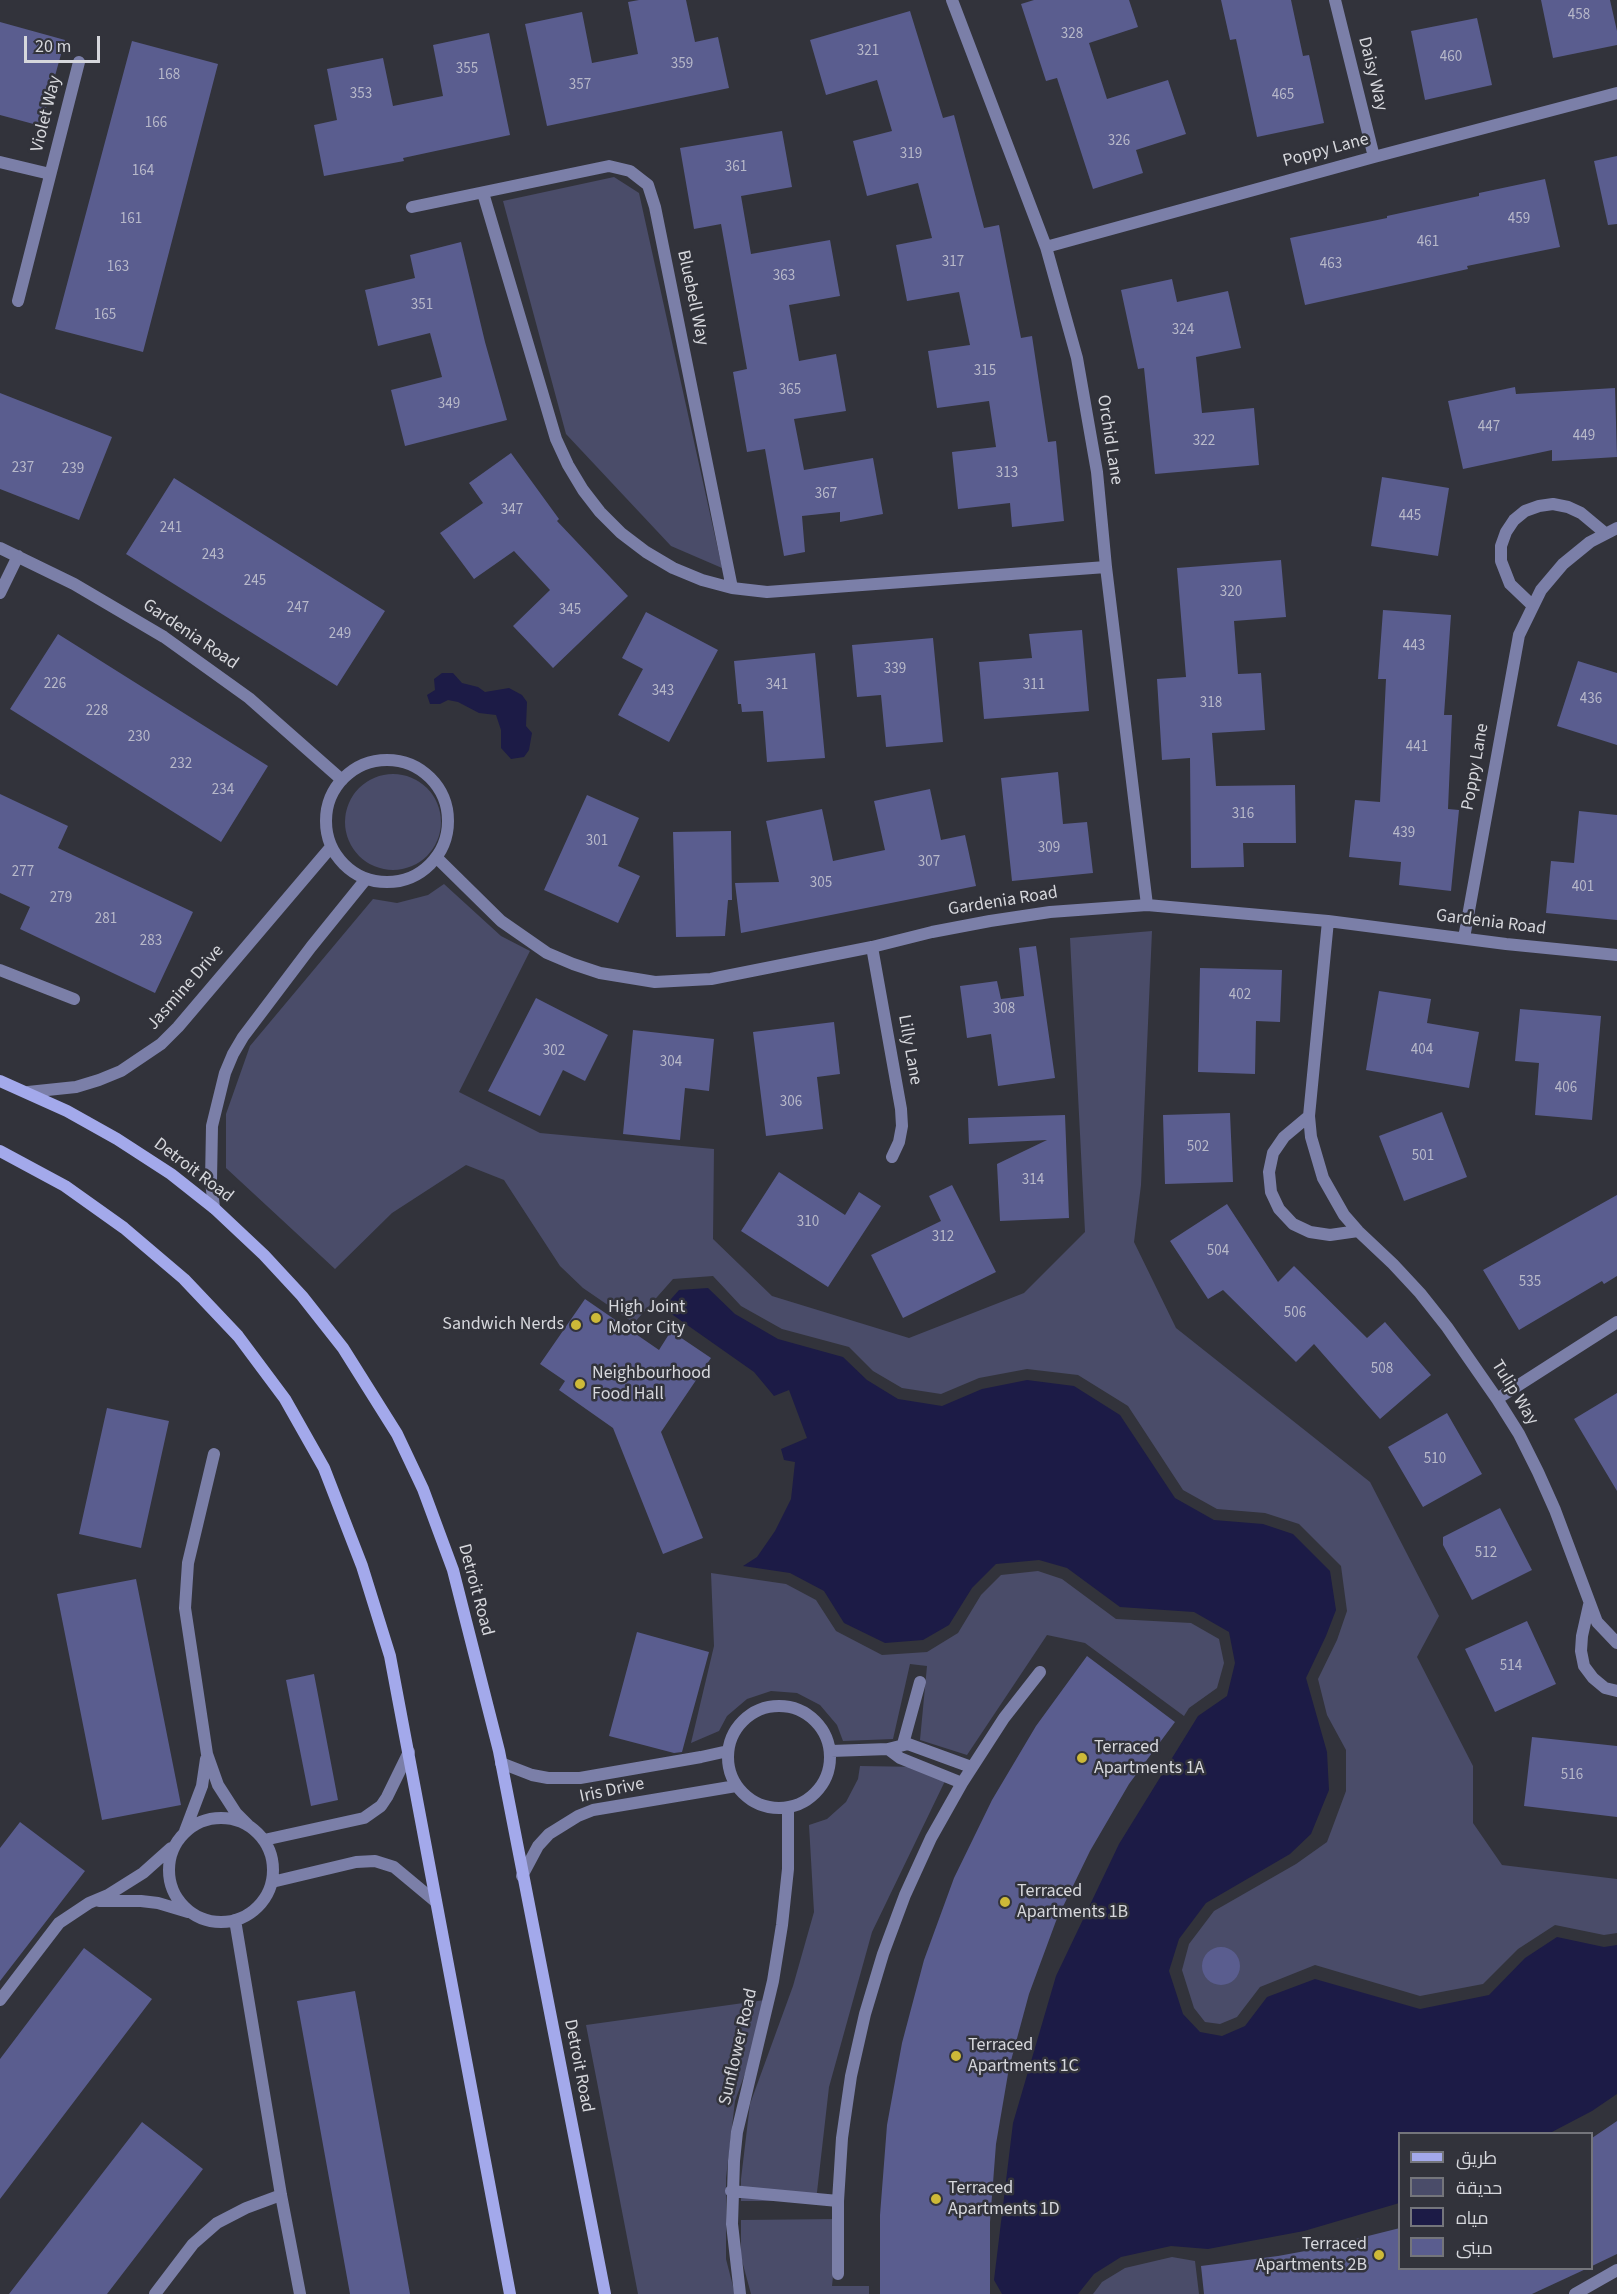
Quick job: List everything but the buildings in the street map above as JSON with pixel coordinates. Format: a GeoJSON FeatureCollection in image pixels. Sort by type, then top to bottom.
{"type":"FeatureCollection","features":[{"type":"Feature","properties":{"kind":"street","name":"Orchid Lane"},"geometry":{"type":"LineString","coordinates":[[951,0],[1046,247],[1077,358],[1097,472],[1106,567],[1147,905]]}},
{"type":"Feature","properties":{"kind":"street","name":"Daisy Way"},"geometry":{"type":"LineString","coordinates":[[1335,0],[1374,157]]}},
{"type":"Feature","properties":{"kind":"street","name":"Violet Way"},"geometry":{"type":"LineString","coordinates":[[18,301],[78,62]]}},
{"type":"Feature","properties":{"kind":"street","name":"Poppy Lane"},"geometry":{"type":"LineString","coordinates":[[1046,247],[1617,93]]}},
{"type":"Feature","properties":{"kind":"street","name":"Violet Way"},"geometry":{"type":"LineString","coordinates":[[0,162],[50,174]]}},
{"type":"Feature","properties":{"kind":"street","name":"Bluebell Way"},"geometry":{"type":"LineString","coordinates":[[412,207],[609,166],[630,171],[648,185],[655,207],[732,588]]}},
{"type":"Feature","properties":{"kind":"street"},"geometry":{"type":"LineString","coordinates":[[483,193],[556,439],[583,490],[600,512],[621,533],[646,552],[673,568],[702,580],[732,588],[767,592],[1106,567]]}},
{"type":"Feature","properties":{"kind":"street"},"geometry":{"type":"LineString","coordinates":[[1532,605],[1510,584],[1501,561],[1506,532],[1514,520],[1532,508],[1553,504],[1581,513],[1605,533]]}},
{"type":"Feature","properties":{"kind":"street","name":"Poppy Lane"},"geometry":{"type":"LineString","coordinates":[[1464,938],[1515,651],[1532,605],[1541,590],[1576,552],[1617,528]]}},
{"type":"Feature","properties":{"kind":"street","name":"Gardenia Road"},"geometry":{"type":"LineString","coordinates":[[0,548],[120,609],[207,667],[288,731],[342,780]]}},
{"type":"Feature","properties":{"kind":"street"},"geometry":{"type":"LineString","coordinates":[[0,593],[18,556]]}},
{"type":"Feature","properties":{"kind":"street"},"geometry":{"type":"LineString","coordinates":[[378,760],[399,761],[418,768],[434,781],[445,799],[449,819],[446,839],[437,858],[423,872],[405,880],[386,882],[366,879],[352,872],[331,847],[326,829],[326,812],[332,794],[342,780],[358,767],[378,760]]}},
{"type":"Feature","properties":{"kind":"street","name":"Jasmine Drive"},"geometry":{"type":"LineString","coordinates":[[28,1092],[68,1089],[99,1080],[135,1063],[161,1044],[331,847]]}},
{"type":"Feature","properties":{"kind":"street","name":"Gardenia Road"},"geometry":{"type":"LineString","coordinates":[[437,858],[501,921],[523,938],[573,964],[627,979],[665,982],[711,979],[990,921],[1050,912],[1147,905],[1328,921],[1617,955]]}},
{"type":"Feature","properties":{"kind":"street"},"geometry":{"type":"LineString","coordinates":[[214,1208],[210,1163],[212,1126],[225,1073],[233,1054],[243,1037],[311,946],[366,879]]}},
{"type":"Feature","properties":{"kind":"street","name":"Tulip Way"},"geometry":{"type":"LineString","coordinates":[[1328,921],[1308,1116],[1311,1137],[1323,1178],[1332,1197],[1358,1231],[1393,1264],[1419,1293],[1447,1327],[1497,1399],[1519,1434],[1542,1481],[1597,1622],[1617,1643]]}},
{"type":"Feature","properties":{"kind":"street","name":"Lilly Lane"},"geometry":{"type":"LineString","coordinates":[[872,947],[901,1109],[902,1126],[899,1142],[892,1157]]}},
{"type":"Feature","properties":{"kind":"street"},"geometry":{"type":"LineString","coordinates":[[0,970],[74,999]]}},
{"type":"Feature","properties":{"kind":"street","name":"Detroit Road"},"geometry":{"type":"LineString","coordinates":[[0,1081],[67,1111],[117,1139],[171,1174],[214,1208],[264,1255],[302,1296],[343,1348],[397,1434],[423,1489],[453,1570],[501,1763],[605,2294]]}},
{"type":"Feature","properties":{"kind":"street"},"geometry":{"type":"LineString","coordinates":[[1308,1116],[1284,1137],[1273,1153],[1269,1172],[1270,1192],[1279,1209],[1293,1224],[1310,1232],[1330,1235],[1358,1231]]}},
{"type":"Feature","properties":{"kind":"street"},"geometry":{"type":"LineString","coordinates":[[0,1151],[65,1186],[124,1228],[184,1279],[238,1336],[285,1399],[324,1468],[362,1566],[390,1656],[510,2294]]}},
{"type":"Feature","properties":{"kind":"street"},"geometry":{"type":"LineString","coordinates":[[1497,1399],[1617,1322]]}},
{"type":"Feature","properties":{"kind":"street"},"geometry":{"type":"LineString","coordinates":[[89,1903],[106,1900],[141,1901],[191,1912],[212,1921],[235,1920],[248,1915],[259,1906],[272,1882],[273,1860],[264,1840],[236,1813],[218,1785],[207,1754],[185,1608],[188,1563],[214,1454]]}},
{"type":"Feature","properties":{"kind":"street"},"geometry":{"type":"LineString","coordinates":[[1589,1605],[1582,1636],[1581,1651],[1584,1666],[1605,1688],[1617,1691]]}},
{"type":"Feature","properties":{"kind":"street"},"geometry":{"type":"LineString","coordinates":[[838,2274],[838,2201],[842,2138],[851,2076],[865,2014],[880,1964],[931,1838],[971,1767],[1004,1718],[1040,1672]]}},
{"type":"Feature","properties":{"kind":"street"},"geometry":{"type":"LineString","coordinates":[[903,1744],[920,1682]]}},
{"type":"Feature","properties":{"kind":"street"},"geometry":{"type":"LineString","coordinates":[[770,1706],[787,1706],[803,1711],[816,1721],[826,1735],[831,1751],[830,1766],[825,1781],[815,1794],[802,1803],[788,1808],[776,1809],[753,1802],[736,1786],[729,1769],[728,1750],[732,1735],[742,1721],[755,1711],[770,1706]]}},
{"type":"Feature","properties":{"kind":"street"},"geometry":{"type":"LineString","coordinates":[[831,1751],[888,1749],[903,1744],[915,1746],[971,1767]]}},
{"type":"Feature","properties":{"kind":"street"},"geometry":{"type":"LineString","coordinates":[[888,1749],[900,1758],[962,1783]]}},
{"type":"Feature","properties":{"kind":"street","name":"Iris Drive"},"geometry":{"type":"LineString","coordinates":[[501,1763],[532,1775],[564,1779],[701,1757],[728,1750]]}},
{"type":"Feature","properties":{"kind":"street"},"geometry":{"type":"LineString","coordinates":[[264,1840],[364,1818],[381,1806],[409,1752]]}},
{"type":"Feature","properties":{"kind":"street"},"geometry":{"type":"LineString","coordinates":[[185,1832],[202,1786],[207,1754]]}},
{"type":"Feature","properties":{"kind":"street","name":"Iris Drive"},"geometry":{"type":"LineString","coordinates":[[522,1876],[538,1846],[549,1834],[578,1816],[593,1810],[736,1786]]}},
{"type":"Feature","properties":{"kind":"street","name":"Sunflower Road"},"geometry":{"type":"LineString","coordinates":[[740,2294],[734,2257],[731,2191],[737,2132],[773,1981],[782,1925],[788,1869],[788,1808]]}},
{"type":"Feature","properties":{"kind":"street"},"geometry":{"type":"LineString","coordinates":[[0,2000],[59,1923],[89,1903],[108,1895],[143,1873],[196,1824],[222,1817],[248,1825]]}},
{"type":"Feature","properties":{"kind":"street"},"geometry":{"type":"LineString","coordinates":[[174,1846],[169,1875],[172,1889],[180,1902],[191,1912]]}},
{"type":"Feature","properties":{"kind":"street"},"geometry":{"type":"LineString","coordinates":[[272,1882],[356,1862],[375,1861],[394,1868],[436,1902]]}},
{"type":"Feature","properties":{"kind":"street"},"geometry":{"type":"LineString","coordinates":[[235,1920],[300,2294]]}},
{"type":"Feature","properties":{"kind":"street"},"geometry":{"type":"LineString","coordinates":[[731,2191],[838,2201]]}},
{"type":"Feature","properties":{"kind":"street"},"geometry":{"type":"LineString","coordinates":[[155,2294],[194,2244],[217,2223],[238,2211],[281,2195]]}},
{"type":"Feature","properties":{"kind":"street"},"geometry":{"type":"LineString","coordinates":[[1575,2294],[1617,2270]]}},
{"type":"Feature","properties":{"kind":"green space"},"geometry":{"type":"Polygon","coordinates":[[[614,177],[639,193],[722,568],[671,546],[566,434],[503,201],[614,177]]]}},
{"type":"Feature","properties":{"kind":"green space"},"geometry":{"type":"Polygon","coordinates":[[[393,774],[411,778],[427,788],[437,804],[441,822],[437,840],[427,856],[411,866],[393,870],[375,866],[359,856],[349,840],[345,822],[349,804],[359,788],[375,778],[393,774]]]}},
{"type":"Feature","properties":{"kind":"green space"},"geometry":{"type":"Polygon","coordinates":[[[444,884],[501,936],[530,951],[459,1092],[540,1133],[714,1149],[713,1239],[772,1296],[909,1338],[1024,1293],[1085,1232],[1070,938],[1152,931],[1141,1185],[1134,1242],[1176,1328],[1370,1482],[1439,1616],[1417,1657],[1473,1766],[1473,1823],[1502,1865],[1617,1879],[1617,1933],[1604,1935],[1555,1925],[1518,1949],[1483,1984],[1420,1996],[1315,1965],[1260,1987],[1237,2017],[1220,2024],[1205,2022],[1194,2008],[1182,1970],[1189,1944],[1214,1911],[1296,1864],[1327,1842],[1346,1791],[1346,1750],[1327,1715],[1318,1679],[1337,1640],[1347,1611],[1341,1566],[1299,1524],[1265,1513],[1217,1509],[1183,1490],[1128,1406],[1078,1375],[1027,1369],[979,1378],[941,1394],[902,1388],[873,1371],[849,1347],[782,1329],[741,1306],[713,1276],[673,1279],[634,1323],[583,1288],[560,1266],[504,1180],[466,1165],[392,1213],[335,1269],[226,1168],[226,1114],[250,1046],[373,899],[397,903],[428,895],[444,884]]]}},
{"type":"Feature","properties":{"kind":"green space"},"geometry":{"type":"Polygon","coordinates":[[[1038,1571],[1062,1579],[1116,1619],[1191,1623],[1219,1639],[1224,1663],[1217,1688],[1189,1708],[1184,1716],[1085,1643],[1047,1635],[967,1755],[920,1740],[927,1666],[910,1664],[893,1739],[843,1741],[837,1725],[820,1705],[797,1693],[771,1691],[747,1699],[727,1716],[719,1731],[691,1743],[714,1646],[711,1573],[786,1584],[816,1600],[836,1631],[882,1655],[927,1652],[958,1633],[981,1595],[1001,1575],[1038,1571]]]}},
{"type":"Feature","properties":{"kind":"green space"},"geometry":{"type":"Polygon","coordinates":[[[860,1766],[922,1767],[945,1781],[872,1932],[829,2087],[816,2201],[741,2201],[741,2179],[750,2104],[793,1986],[814,1912],[809,1825],[827,1819],[846,1802],[858,1779],[860,1766]]]}},
{"type":"Feature","properties":{"kind":"green space"},"geometry":{"type":"Polygon","coordinates":[[[772,1999],[735,2101],[726,2178],[726,2259],[735,2294],[638,2294],[586,2025],[772,1999]]]}},
{"type":"Feature","properties":{"kind":"green space"},"geometry":{"type":"Polygon","coordinates":[[[839,2219],[832,2286],[869,2286],[869,2294],[751,2294],[741,2257],[741,2220],[839,2219]]]}},
{"type":"Feature","properties":{"kind":"green space"},"geometry":{"type":"Polygon","coordinates":[[[1172,2257],[1195,2261],[1199,2294],[1093,2294],[1102,2282],[1125,2268],[1172,2257]]]}},
{"type":"Feature","properties":{"kind":"water"},"geometry":{"type":"Polygon","coordinates":[[[442,673],[453,673],[462,683],[478,687],[485,692],[509,688],[522,695],[527,702],[526,726],[532,733],[529,750],[524,757],[511,759],[501,748],[501,730],[496,715],[479,713],[458,702],[448,700],[440,704],[430,704],[427,695],[435,690],[434,679],[442,673]]]}},
{"type":"Feature","properties":{"kind":"water"},"geometry":{"type":"Polygon","coordinates":[[[708,1288],[735,1314],[778,1339],[843,1357],[867,1380],[898,1399],[942,1406],[982,1389],[1027,1380],[1074,1386],[1120,1415],[1175,1498],[1214,1520],[1263,1524],[1293,1534],[1330,1571],[1336,1610],[1306,1678],[1327,1752],[1329,1790],[1311,1834],[1290,1854],[1206,1903],[1179,1939],[1169,1971],[1183,2014],[1200,2032],[1222,2036],[1245,2026],[1267,1997],[1315,1979],[1420,2009],[1489,1995],[1525,1958],[1557,1937],[1604,1947],[1617,1945],[1617,2094],[1592,2111],[1552,2132],[1398,2132],[1398,2203],[1396,2204],[1304,2231],[1208,2249],[1171,2246],[1121,2257],[1094,2274],[1078,2294],[1002,2294],[994,2280],[1013,2123],[1056,1976],[1119,1844],[1198,1716],[1227,1696],[1235,1663],[1229,1632],[1194,1612],[1120,1607],[1067,1568],[1039,1560],[996,1564],[972,1588],[949,1625],[923,1640],[885,1643],[844,1623],[824,1591],[790,1573],[743,1566],[757,1557],[775,1531],[791,1499],[795,1462],[784,1460],[781,1449],[807,1438],[789,1390],[774,1396],[754,1372],[663,1308],[679,1290],[708,1288]]]}},
{"type":"Feature","properties":{"kind":"place","name":"High Joint Motor City"},"geometry":{"type":"Point","coordinates":[596,1318]}},
{"type":"Feature","properties":{"kind":"place","name":"Sandwich Nerds"},"geometry":{"type":"Point","coordinates":[576,1325]}},
{"type":"Feature","properties":{"kind":"place","name":"Neighbourhood Food Hall"},"geometry":{"type":"Point","coordinates":[580,1384]}},
{"type":"Feature","properties":{"kind":"place","name":"Terraced Apartments 1A"},"geometry":{"type":"Point","coordinates":[1082,1758]}},
{"type":"Feature","properties":{"kind":"place","name":"Terraced Apartments 1B"},"geometry":{"type":"Point","coordinates":[1005,1902]}},
{"type":"Feature","properties":{"kind":"place","name":"Terraced Apartments 1C"},"geometry":{"type":"Point","coordinates":[956,2056]}},
{"type":"Feature","properties":{"kind":"place","name":"Terraced Apartments 1D"},"geometry":{"type":"Point","coordinates":[936,2199]}},
{"type":"Feature","properties":{"kind":"place","name":"Terraced Apartments 2B"},"geometry":{"type":"Point","coordinates":[1379,2255]}}]}
